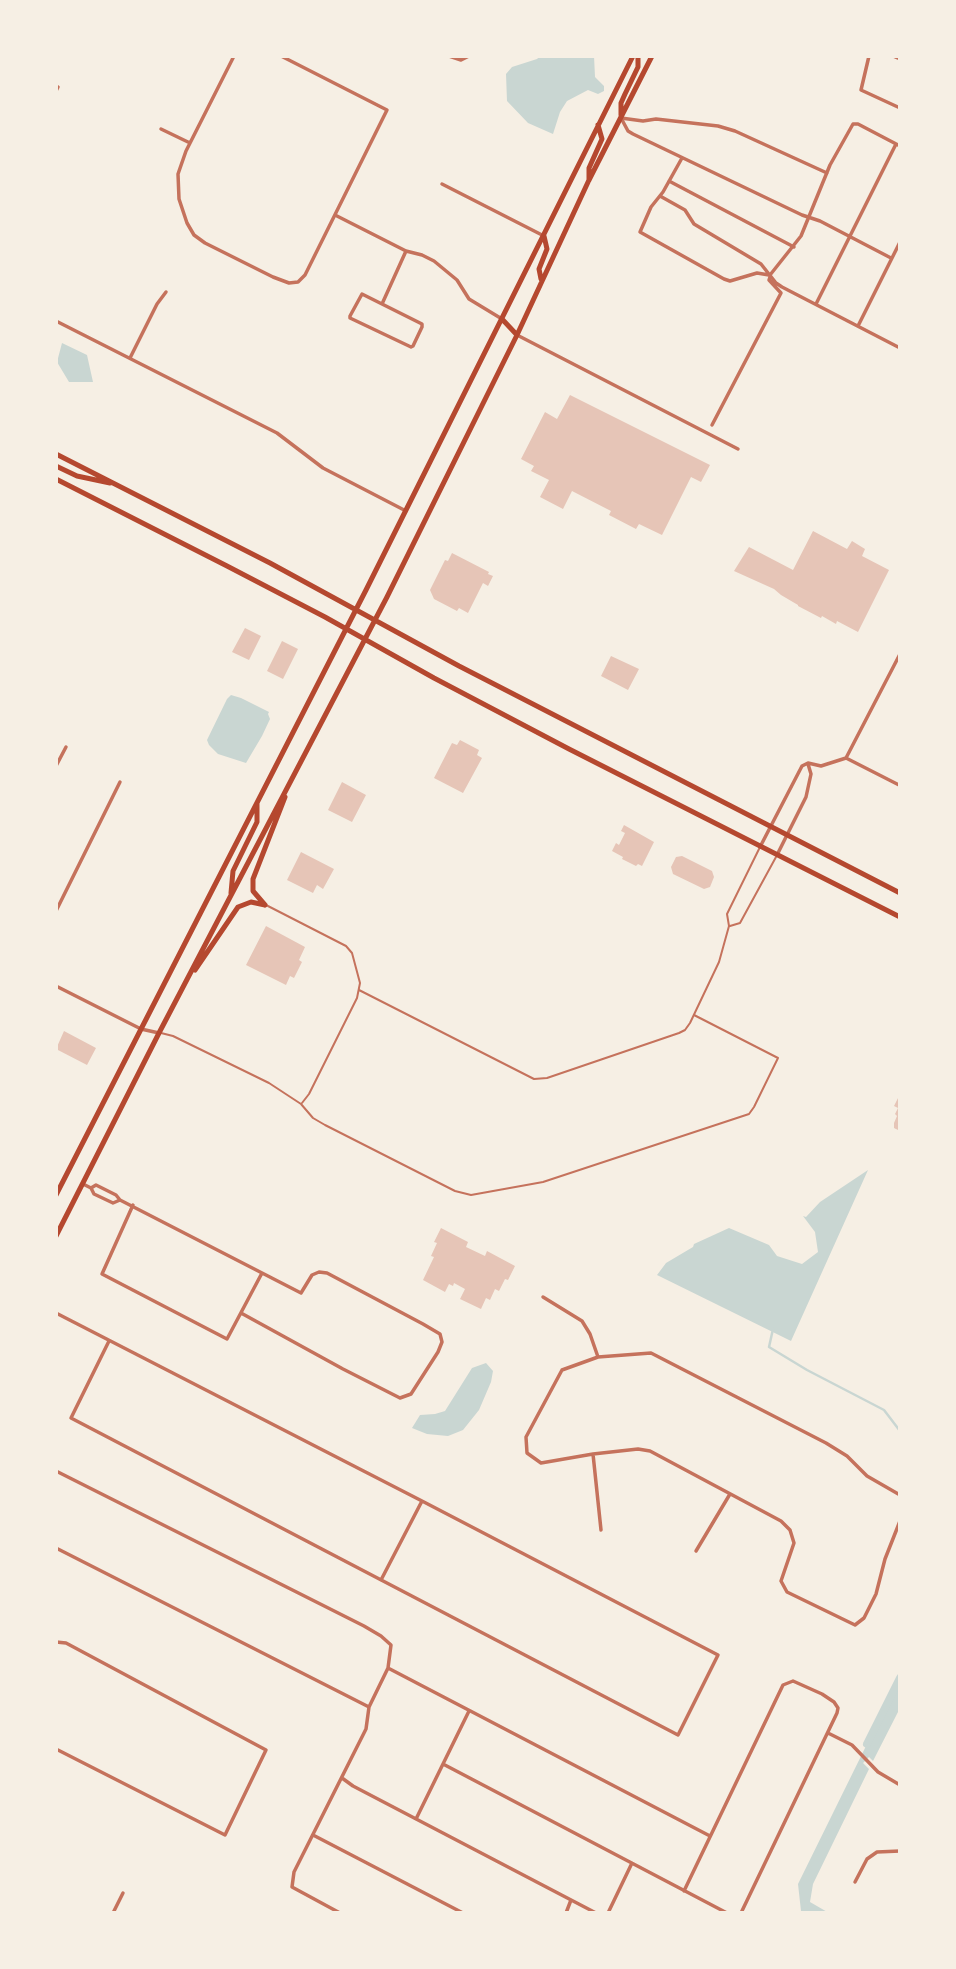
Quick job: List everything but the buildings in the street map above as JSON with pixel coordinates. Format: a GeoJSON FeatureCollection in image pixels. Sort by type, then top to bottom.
{"type":"FeatureCollection","features":[{"type":"Feature","properties":{"kind":"main road"},"geometry":{"type":"LineString","coordinates":[[56,1195],[406,511],[633,56]]}},
{"type":"Feature","properties":{"kind":"main road"},"geometry":{"type":"LineString","coordinates":[[621,118],[621,103],[638,67],[638,56]]}},
{"type":"Feature","properties":{"kind":"main road"},"geometry":{"type":"LineString","coordinates":[[56,1236],[375,620],[652,56]]}},
{"type":"Feature","properties":{"kind":"main road"},"geometry":{"type":"LineString","coordinates":[[589,180],[589,168],[602,139],[598,125]]}},
{"type":"Feature","properties":{"kind":"main road"},"geometry":{"type":"LineString","coordinates":[[541,281],[539,269],[547,249],[544,236]]}},
{"type":"Feature","properties":{"kind":"main road"},"geometry":{"type":"LineString","coordinates":[[502,319],[517,335]]}},
{"type":"Feature","properties":{"kind":"main road"},"geometry":{"type":"LineString","coordinates":[[56,454],[356,609],[467,671],[900,893]]}},
{"type":"Feature","properties":{"kind":"main road"},"geometry":{"type":"LineString","coordinates":[[56,466],[77,476],[116,485]]}},
{"type":"Feature","properties":{"kind":"main road"},"geometry":{"type":"LineString","coordinates":[[56,479],[346,628],[434,678],[900,917]]}},
{"type":"Feature","properties":{"kind":"main road"},"geometry":{"type":"LineString","coordinates":[[265,905],[253,891],[253,879],[294,774]]}},
{"type":"Feature","properties":{"kind":"main road"},"geometry":{"type":"LineString","coordinates":[[231,896],[233,871],[257,822],[257,801]]}},
{"type":"Feature","properties":{"kind":"main road"},"geometry":{"type":"LineString","coordinates":[[182,990],[239,907],[251,902],[265,905]]}},
{"type":"Feature","properties":{"kind":"street"},"geometry":{"type":"LineString","coordinates":[[234,56],[190,143],[178,174],[179,199],[194,235],[205,243],[289,283],[298,282],[305,275],[387,110],[281,56]]}},
{"type":"Feature","properties":{"kind":"street"},"geometry":{"type":"LineString","coordinates":[[449,56],[461,60],[470,56]]}},
{"type":"Feature","properties":{"kind":"street"},"geometry":{"type":"LineString","coordinates":[[869,56],[861,90],[900,108]]}},
{"type":"Feature","properties":{"kind":"street"},"geometry":{"type":"LineString","coordinates":[[893,56],[900,60]]}},
{"type":"Feature","properties":{"kind":"street"},"geometry":{"type":"LineString","coordinates":[[621,118],[628,131],[809,216],[891,258]]}},
{"type":"Feature","properties":{"kind":"street"},"geometry":{"type":"LineString","coordinates":[[621,118],[643,121],[656,119],[735,131],[827,173]]}},
{"type":"Feature","properties":{"kind":"street"},"geometry":{"type":"LineString","coordinates":[[712,425],[780,293],[769,280],[770,275],[801,236],[827,173],[855,123],[898,145],[816,304]]}},
{"type":"Feature","properties":{"kind":"street"},"geometry":{"type":"LineString","coordinates":[[160,129],[190,143]]}},
{"type":"Feature","properties":{"kind":"street"},"geometry":{"type":"LineString","coordinates":[[682,158],[651,207],[640,232],[730,281],[757,273],[770,275]]}},
{"type":"Feature","properties":{"kind":"street"},"geometry":{"type":"LineString","coordinates":[[669,181],[794,247]]}},
{"type":"Feature","properties":{"kind":"street"},"geometry":{"type":"LineString","coordinates":[[442,184],[544,236]]}},
{"type":"Feature","properties":{"kind":"street"},"geometry":{"type":"LineString","coordinates":[[660,196],[685,210],[694,224],[761,264],[782,287],[900,348]]}},
{"type":"Feature","properties":{"kind":"street"},"geometry":{"type":"LineString","coordinates":[[335,215],[406,251],[433,261],[457,280],[469,299],[502,319]]}},
{"type":"Feature","properties":{"kind":"street"},"geometry":{"type":"LineString","coordinates":[[858,327],[900,242]]}},
{"type":"Feature","properties":{"kind":"street"},"geometry":{"type":"LineString","coordinates":[[382,304],[406,251]]}},
{"type":"Feature","properties":{"kind":"street"},"geometry":{"type":"LineString","coordinates":[[130,358],[157,304],[166,292]]}},
{"type":"Feature","properties":{"kind":"street"},"geometry":{"type":"LineString","coordinates":[[362,294],[382,304],[422,324],[413,346],[349,316],[362,294]]}},
{"type":"Feature","properties":{"kind":"street"},"geometry":{"type":"LineString","coordinates":[[56,321],[277,433],[323,468],[406,511]]}},
{"type":"Feature","properties":{"kind":"street"},"geometry":{"type":"LineString","coordinates":[[517,335],[738,449]]}},
{"type":"Feature","properties":{"kind":"street"},"geometry":{"type":"LineString","coordinates":[[846,758],[900,654]]}},
{"type":"Feature","properties":{"kind":"street"},"geometry":{"type":"LineString","coordinates":[[56,766],[66,747]]}},
{"type":"Feature","properties":{"kind":"street"},"geometry":{"type":"LineString","coordinates":[[760,847],[802,766],[821,766],[846,758],[899,785],[900,782]]}},
{"type":"Feature","properties":{"kind":"street"},"geometry":{"type":"LineString","coordinates":[[777,855],[806,797],[811,774],[808,764]]}},
{"type":"Feature","properties":{"kind":"street"},"geometry":{"type":"LineString","coordinates":[[56,911],[120,782]]}},
{"type":"Feature","properties":{"kind":"street"},"geometry":{"type":"LineString","coordinates":[[56,986],[141,1029],[159,1033]]}},
{"type":"Feature","properties":{"kind":"street"},"geometry":{"type":"LineString","coordinates":[[83,1184],[108,1201],[113,1203],[120,1200]]}},
{"type":"Feature","properties":{"kind":"street"},"geometry":{"type":"LineString","coordinates":[[92,1188],[96,1185],[112,1193],[120,1200],[301,1293],[312,1275],[327,1273],[440,1334],[442,1342],[411,1394],[400,1398],[241,1313]]}},
{"type":"Feature","properties":{"kind":"street"},"geometry":{"type":"LineString","coordinates":[[108,1201],[112,1193]]}},
{"type":"Feature","properties":{"kind":"street"},"geometry":{"type":"LineString","coordinates":[[133,1205],[102,1273],[227,1339],[262,1273]]}},
{"type":"Feature","properties":{"kind":"street"},"geometry":{"type":"LineString","coordinates":[[543,1297],[582,1321],[598,1357]]}},
{"type":"Feature","properties":{"kind":"street"},"geometry":{"type":"LineString","coordinates":[[56,1313],[718,1655],[678,1735],[71,1418],[109,1341]]}},
{"type":"Feature","properties":{"kind":"street"},"geometry":{"type":"LineString","coordinates":[[900,1495],[867,1476],[847,1456],[825,1443],[651,1353],[598,1357],[562,1370],[526,1437],[527,1453],[541,1463],[638,1448],[650,1451],[781,1521],[790,1530],[794,1543],[781,1581],[787,1592],[855,1625],[864,1618],[876,1594],[885,1559],[900,1521]]}},
{"type":"Feature","properties":{"kind":"street"},"geometry":{"type":"LineString","coordinates":[[593,1454],[601,1530]]}},
{"type":"Feature","properties":{"kind":"street"},"geometry":{"type":"LineString","coordinates":[[56,1471],[381,1636],[391,1645],[387,1668],[369,1707],[366,1729],[294,1872],[292,1888],[340,1913]]}},
{"type":"Feature","properties":{"kind":"street"},"geometry":{"type":"LineString","coordinates":[[696,1551],[730,1494]]}},
{"type":"Feature","properties":{"kind":"street"},"geometry":{"type":"LineString","coordinates":[[381,1580],[422,1501]]}},
{"type":"Feature","properties":{"kind":"street"},"geometry":{"type":"LineString","coordinates":[[56,1548],[369,1707]]}},
{"type":"Feature","properties":{"kind":"street"},"geometry":{"type":"LineString","coordinates":[[56,1642],[66,1643],[266,1750],[225,1835],[56,1749]]}},
{"type":"Feature","properties":{"kind":"street"},"geometry":{"type":"LineString","coordinates":[[387,1668],[710,1836]]}},
{"type":"Feature","properties":{"kind":"street"},"geometry":{"type":"LineString","coordinates":[[684,1891],[783,1685],[793,1681],[834,1702],[838,1708],[837,1713],[741,1913]]}},
{"type":"Feature","properties":{"kind":"street"},"geometry":{"type":"LineString","coordinates":[[416,1819],[469,1712]]}},
{"type":"Feature","properties":{"kind":"street"},"geometry":{"type":"LineString","coordinates":[[828,1733],[852,1745],[878,1772],[900,1785]]}},
{"type":"Feature","properties":{"kind":"street"},"geometry":{"type":"LineString","coordinates":[[443,1765],[727,1913]]}},
{"type":"Feature","properties":{"kind":"street"},"geometry":{"type":"LineString","coordinates":[[341,1777],[353,1786],[596,1913]]}},
{"type":"Feature","properties":{"kind":"street"},"geometry":{"type":"LineString","coordinates":[[313,1835],[463,1913]]}},
{"type":"Feature","properties":{"kind":"street"},"geometry":{"type":"LineString","coordinates":[[855,1882],[867,1859],[877,1852],[900,1851]]}},
{"type":"Feature","properties":{"kind":"street"},"geometry":{"type":"LineString","coordinates":[[608,1913],[632,1863]]}},
{"type":"Feature","properties":{"kind":"street"},"geometry":{"type":"LineString","coordinates":[[113,1913],[123,1893]]}},
{"type":"Feature","properties":{"kind":"street"},"geometry":{"type":"LineString","coordinates":[[566,1913],[571,1900]]}},
{"type":"Feature","properties":{"kind":"lane"},"geometry":{"type":"LineString","coordinates":[[359,990],[534,1079],[547,1078],[679,1033],[685,1030],[694,1015],[719,962],[729,926],[727,914],[760,847]]}},
{"type":"Feature","properties":{"kind":"lane"},"geometry":{"type":"LineString","coordinates":[[729,926],[740,923],[777,855]]}},
{"type":"Feature","properties":{"kind":"lane"},"geometry":{"type":"LineString","coordinates":[[265,905],[349,949],[360,983],[309,1094],[301,1104]]}},
{"type":"Feature","properties":{"kind":"lane"},"geometry":{"type":"LineString","coordinates":[[159,1033],[173,1036],[269,1083],[301,1104],[313,1118],[325,1125],[455,1191],[471,1195],[543,1182],[749,1114],[778,1058],[694,1015]]}},
{"type":"Feature","properties":{"kind":"shaded area"},"geometry":{"type":"Polygon","coordinates":[[[540,56],[594,56],[595,77],[604,86],[604,91],[598,94],[588,90],[567,101],[560,112],[553,134],[528,123],[507,101],[506,74],[512,67],[540,56]]]}},
{"type":"Feature","properties":{"kind":"shaded area"},"geometry":{"type":"Polygon","coordinates":[[[62,343],[87,355],[93,382],[69,382],[57,362],[62,343]]]}},
{"type":"Feature","properties":{"kind":"shaded area"},"geometry":{"type":"Polygon","coordinates":[[[231,695],[269,712],[270,719],[246,763],[218,754],[207,740],[231,695]]]}},
{"type":"Feature","properties":{"kind":"shaded area"},"geometry":{"type":"Polygon","coordinates":[[[868,1170],[791,1341],[657,1275],[666,1263],[694,1244],[729,1228],[769,1245],[777,1256],[802,1264],[818,1252],[815,1232],[803,1216],[806,1217],[820,1202],[868,1170]]]}},
{"type":"Feature","properties":{"kind":"shaded area"},"geometry":{"type":"Polygon","coordinates":[[[486,1363],[493,1371],[491,1382],[479,1410],[463,1430],[448,1436],[427,1434],[412,1428],[420,1415],[445,1411],[472,1368],[486,1363]]]}},
{"type":"Feature","properties":{"kind":"shaded area"},"geometry":{"type":"Polygon","coordinates":[[[900,1677],[898,1712],[873,1761],[869,1757],[863,1763],[869,1769],[813,1884],[810,1902],[829,1913],[804,1913],[801,1911],[798,1884],[900,1677]]]}},
{"type":"Feature","properties":{"kind":"waterway"},"geometry":{"type":"LineString","coordinates":[[773,1329],[769,1347],[884,1410],[900,1431]]}},
{"type":"Feature","properties":{"kind":"waterway"},"geometry":{"type":"LineString","coordinates":[[867,1744],[900,1678]]}}]}
